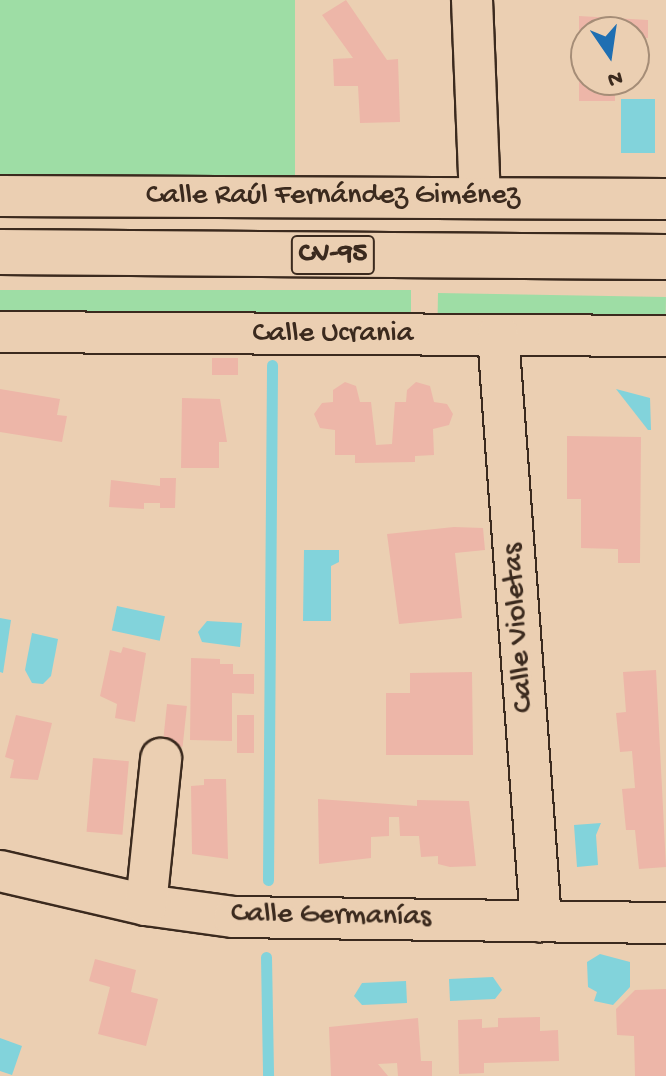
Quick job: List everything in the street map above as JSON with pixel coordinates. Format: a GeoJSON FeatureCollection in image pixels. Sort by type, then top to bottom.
{"type":"FeatureCollection","features":[{"type":"Feature","properties":{"kind":"main road","name":"CV-95"},"geometry":{"type":"LineString","coordinates":[[0,252],[666,257]]}},
{"type":"Feature","properties":{"kind":"main road","name":"CV-95"},"geometry":{"type":"LineString","coordinates":[[0,279],[666,284]]}},
{"type":"Feature","properties":{"kind":"street"},"geometry":{"type":"LineString","coordinates":[[472,0],[480,198]]}},
{"type":"Feature","properties":{"kind":"street","name":"Calle Raúl Fernández Giménez"},"geometry":{"type":"LineString","coordinates":[[0,196],[666,199]]}},
{"type":"Feature","properties":{"kind":"street","name":"Calle Ucrania"},"geometry":{"type":"LineString","coordinates":[[0,332],[666,336]]}},
{"type":"Feature","properties":{"kind":"street","name":"Calle Violetas"},"geometry":{"type":"LineString","coordinates":[[498,335],[541,921]]}},
{"type":"Feature","properties":{"kind":"street"},"geometry":{"type":"LineString","coordinates":[[146,905],[161,759]]}},
{"type":"Feature","properties":{"kind":"street","name":"Calle Germanías"},"geometry":{"type":"LineString","coordinates":[[0,871],[146,905],[234,917],[666,923]]}},
{"type":"Feature","properties":{"kind":"green space"},"geometry":{"type":"Polygon","coordinates":[[[0,0],[295,0],[295,179],[0,179],[0,0]]]}},
{"type":"Feature","properties":{"kind":"green space"},"geometry":{"type":"Polygon","coordinates":[[[0,290],[411,290],[411,318],[0,318],[0,290]]]}},
{"type":"Feature","properties":{"kind":"green space"},"geometry":{"type":"Polygon","coordinates":[[[438,293],[666,297],[665,325],[438,321],[438,293]]]}},
{"type":"Feature","properties":{"kind":"water"},"geometry":{"type":"Polygon","coordinates":[[[621,99],[655,99],[655,153],[621,153],[621,99]]]}},
{"type":"Feature","properties":{"kind":"water"},"geometry":{"type":"Polygon","coordinates":[[[616,389],[650,398],[651,430],[648,430],[616,389]]]}},
{"type":"Feature","properties":{"kind":"water"},"geometry":{"type":"Polygon","coordinates":[[[304,550],[339,550],[339,562],[331,566],[331,621],[303,621],[304,550]]]}},
{"type":"Feature","properties":{"kind":"water"},"geometry":{"type":"Polygon","coordinates":[[[117,606],[165,616],[160,641],[112,630],[117,606]]]}},
{"type":"Feature","properties":{"kind":"water"},"geometry":{"type":"Polygon","coordinates":[[[0,618],[11,620],[3,673],[0,672],[0,618]]]}},
{"type":"Feature","properties":{"kind":"water"},"geometry":{"type":"Polygon","coordinates":[[[207,621],[242,623],[240,647],[202,642],[198,632],[207,621]]]}},
{"type":"Feature","properties":{"kind":"water"},"geometry":{"type":"Polygon","coordinates":[[[32,633],[58,639],[51,676],[43,684],[32,683],[25,670],[32,633]]]}},
{"type":"Feature","properties":{"kind":"water"},"geometry":{"type":"Polygon","coordinates":[[[601,823],[596,835],[598,865],[577,867],[574,825],[601,823]]]}},
{"type":"Feature","properties":{"kind":"water"},"geometry":{"type":"Polygon","coordinates":[[[600,954],[630,962],[630,987],[613,1005],[594,1001],[597,992],[588,987],[587,962],[600,954]]]}},
{"type":"Feature","properties":{"kind":"water"},"geometry":{"type":"Polygon","coordinates":[[[493,977],[502,990],[495,999],[450,1001],[449,979],[493,977]]]}},
{"type":"Feature","properties":{"kind":"water"},"geometry":{"type":"Polygon","coordinates":[[[406,981],[407,1003],[362,1005],[354,996],[362,983],[406,981]]]}},
{"type":"Feature","properties":{"kind":"water"},"geometry":{"type":"Polygon","coordinates":[[[0,1038],[22,1046],[12,1075],[0,1071],[0,1038]]]}},
{"type":"Feature","properties":{"kind":"building"},"geometry":{"type":"Polygon","coordinates":[[[346,0],[387,60],[398,59],[400,122],[360,123],[358,86],[334,86],[333,59],[353,58],[322,15],[346,0]]]}},
{"type":"Feature","properties":{"kind":"building"},"geometry":{"type":"Polygon","coordinates":[[[579,96],[615,96],[615,101],[579,101],[579,96]]]}},
{"type":"Feature","properties":{"kind":"building"},"geometry":{"type":"Polygon","coordinates":[[[212,358],[238,358],[238,375],[212,375],[212,358]]]}},
{"type":"Feature","properties":{"kind":"building"},"geometry":{"type":"Polygon","coordinates":[[[345,382],[356,386],[360,402],[371,402],[376,445],[392,444],[395,402],[406,402],[407,390],[416,382],[430,386],[434,402],[447,404],[453,414],[449,425],[433,429],[434,455],[415,456],[415,462],[355,463],[355,455],[335,455],[335,430],[320,428],[314,414],[322,403],[333,402],[333,390],[345,382]]]}},
{"type":"Feature","properties":{"kind":"building"},"geometry":{"type":"Polygon","coordinates":[[[0,389],[60,399],[57,415],[67,416],[62,442],[0,432],[0,389]]]}},
{"type":"Feature","properties":{"kind":"building"},"geometry":{"type":"Polygon","coordinates":[[[182,398],[220,399],[227,442],[219,442],[219,468],[181,468],[182,398]]]}},
{"type":"Feature","properties":{"kind":"building"},"geometry":{"type":"Polygon","coordinates":[[[567,436],[641,437],[640,563],[618,563],[618,549],[581,548],[581,499],[567,499],[567,436]]]}},
{"type":"Feature","properties":{"kind":"building"},"geometry":{"type":"Polygon","coordinates":[[[160,478],[176,478],[175,508],[160,508],[160,503],[144,503],[144,509],[109,507],[111,480],[160,486],[160,478]]]}},
{"type":"Feature","properties":{"kind":"building"},"geometry":{"type":"Polygon","coordinates":[[[454,527],[483,528],[485,550],[455,553],[462,618],[399,624],[387,534],[454,527]]]}},
{"type":"Feature","properties":{"kind":"building"},"geometry":{"type":"Polygon","coordinates":[[[123,647],[146,653],[135,722],[115,718],[117,704],[100,696],[110,650],[121,653],[123,647]]]}},
{"type":"Feature","properties":{"kind":"building"},"geometry":{"type":"Polygon","coordinates":[[[191,658],[220,659],[220,664],[233,664],[233,674],[254,674],[254,694],[232,693],[232,741],[190,740],[191,658]]]}},
{"type":"Feature","properties":{"kind":"building"},"geometry":{"type":"Polygon","coordinates":[[[656,670],[666,867],[639,869],[635,830],[626,830],[622,789],[635,788],[632,751],[620,752],[616,713],[626,712],[623,672],[656,670]]]}},
{"type":"Feature","properties":{"kind":"building"},"geometry":{"type":"Polygon","coordinates":[[[472,672],[473,755],[386,755],[386,693],[410,693],[410,673],[472,672]]]}},
{"type":"Feature","properties":{"kind":"building"},"geometry":{"type":"Polygon","coordinates":[[[167,704],[187,706],[183,747],[163,745],[167,704]]]}},
{"type":"Feature","properties":{"kind":"building"},"geometry":{"type":"Polygon","coordinates":[[[16,715],[52,723],[38,780],[10,778],[14,760],[5,757],[16,715]]]}},
{"type":"Feature","properties":{"kind":"building"},"geometry":{"type":"Polygon","coordinates":[[[237,715],[254,715],[254,753],[237,753],[237,715]]]}},
{"type":"Feature","properties":{"kind":"building"},"geometry":{"type":"Polygon","coordinates":[[[93,758],[129,761],[122,835],[87,832],[93,758]]]}},
{"type":"Feature","properties":{"kind":"building"},"geometry":{"type":"Polygon","coordinates":[[[204,779],[226,779],[228,859],[192,854],[191,786],[204,785],[204,779]]]}},
{"type":"Feature","properties":{"kind":"building"},"geometry":{"type":"Polygon","coordinates":[[[318,799],[417,806],[417,800],[469,801],[476,866],[450,867],[438,864],[438,856],[421,857],[419,836],[400,836],[399,817],[389,817],[389,836],[371,837],[371,858],[319,864],[318,799]]]}},
{"type":"Feature","properties":{"kind":"building"},"geometry":{"type":"Polygon","coordinates":[[[95,959],[136,970],[131,992],[158,999],[146,1046],[98,1034],[110,987],[89,981],[95,959]]]}},
{"type":"Feature","properties":{"kind":"building"},"geometry":{"type":"Polygon","coordinates":[[[666,989],[666,1076],[635,1076],[634,1036],[617,1035],[616,1009],[635,990],[666,989]]]}},
{"type":"Feature","properties":{"kind":"building"},"geometry":{"type":"Polygon","coordinates":[[[540,1017],[540,1031],[558,1030],[559,1061],[484,1063],[484,1073],[459,1074],[458,1020],[482,1019],[482,1028],[498,1027],[498,1018],[540,1017]]]}},
{"type":"Feature","properties":{"kind":"building"},"geometry":{"type":"Polygon","coordinates":[[[418,1018],[421,1061],[432,1061],[432,1076],[398,1076],[397,1063],[378,1064],[388,1076],[331,1076],[329,1027],[418,1018]]]}},
{"type":"Feature","properties":{"kind":"waterway"},"geometry":{"type":"LineString","coordinates":[[268,880],[272,365]]}},
{"type":"Feature","properties":{"kind":"waterway"},"geometry":{"type":"LineString","coordinates":[[266,957],[268,1076]]}}]}
